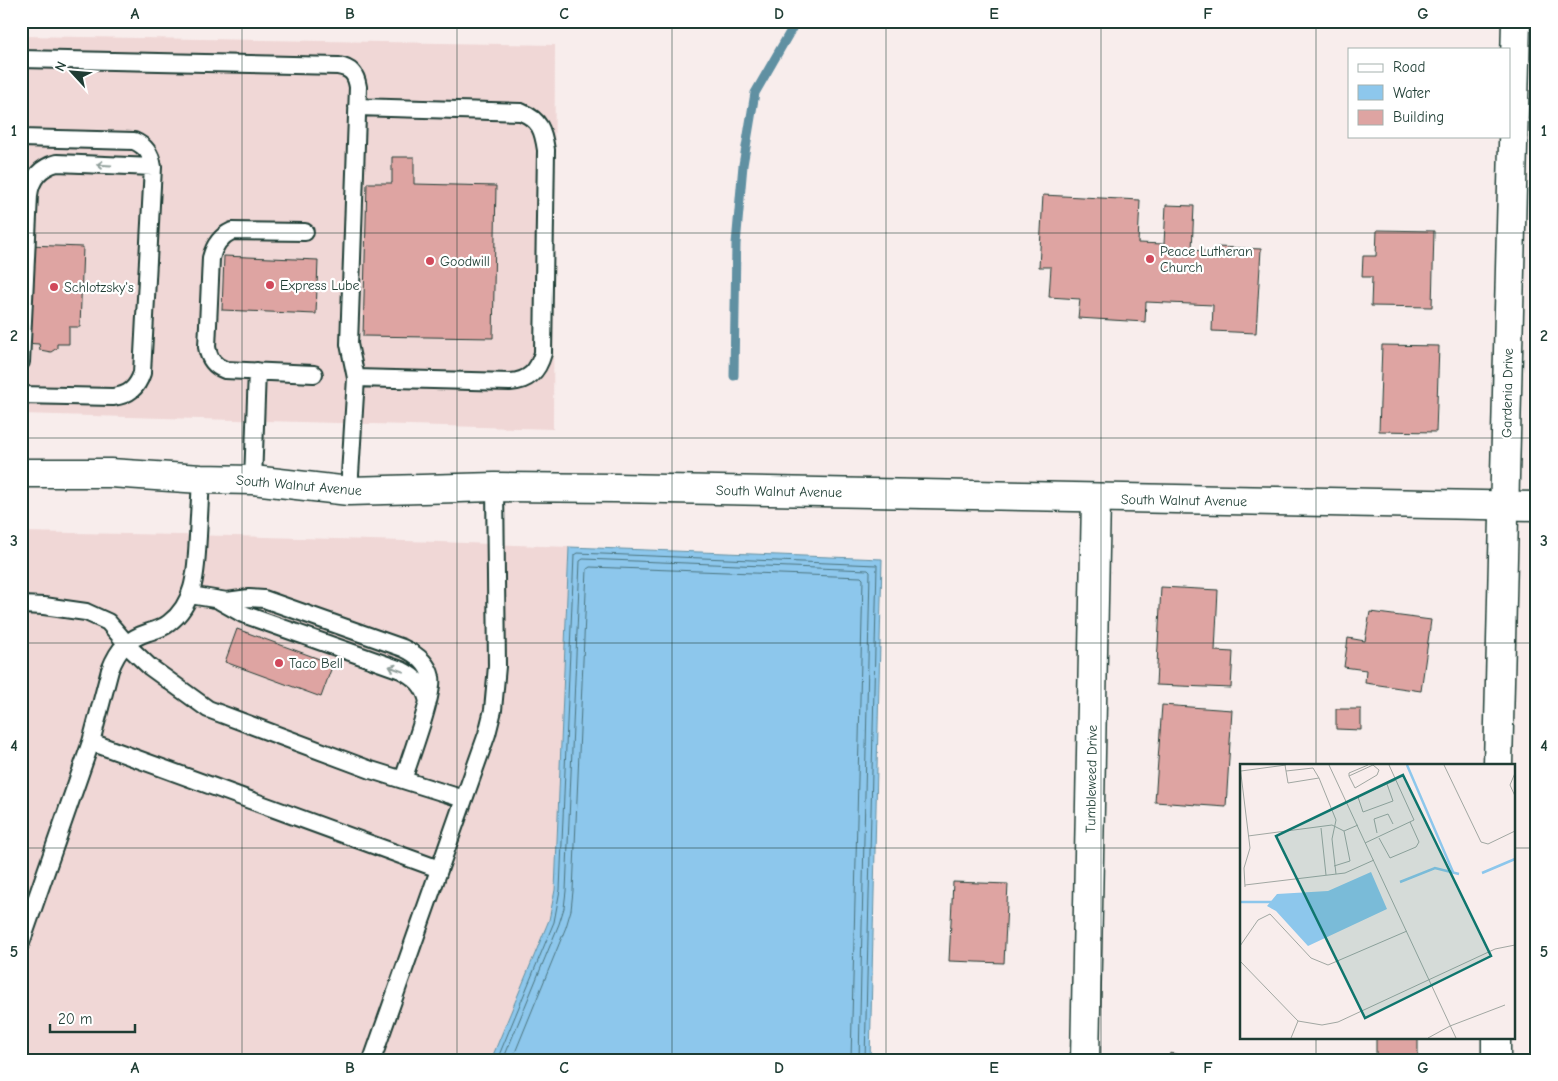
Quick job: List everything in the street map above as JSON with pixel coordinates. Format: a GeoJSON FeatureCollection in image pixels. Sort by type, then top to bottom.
{"type":"FeatureCollection","features":[{"type":"Feature","properties":{"kind":"street","name":"Gardenia Drive"},"geometry":{"type":"LineString","coordinates":[[1498,764],[1516,21]]}},
{"type":"Feature","properties":{"kind":"street","name":"South Walnut Avenue"},"geometry":{"type":"LineString","coordinates":[[21,473],[110,473],[253,480],[348,491],[495,487],[625,488],[1537,506]]}},
{"type":"Feature","properties":{"kind":"street","name":"Tumbleweed Drive"},"geometry":{"type":"LineString","coordinates":[[1085,1060],[1096,498]]}},
{"type":"Feature","properties":{"kind":"street"},"geometry":{"type":"LineString","coordinates":[[1496,1038],[1496,1060]]}},
{"type":"Feature","properties":{"kind":"lane"},"geometry":{"type":"LineString","coordinates":[[21,59],[346,67],[353,72],[357,79],[357,107],[350,344],[356,378],[348,491]]}},
{"type":"Feature","properties":{"kind":"lane"},"geometry":{"type":"LineString","coordinates":[[356,378],[510,382],[525,380],[537,368],[543,353],[546,150],[544,138],[536,121],[521,112],[357,107]]}},
{"type":"Feature","properties":{"kind":"lane"},"geometry":{"type":"LineString","coordinates":[[21,138],[134,141],[140,143],[150,153],[153,167],[142,373],[139,383],[124,396],[21,395]]}},
{"type":"Feature","properties":{"kind":"lane"},"geometry":{"type":"LineString","coordinates":[[21,362],[29,195],[32,180],[44,168],[58,162],[153,167]]}},
{"type":"Feature","properties":{"kind":"lane"},"geometry":{"type":"LineString","coordinates":[[305,232],[232,231],[225,234],[213,250],[210,268],[208,355],[218,367],[225,370],[314,374]]}},
{"type":"Feature","properties":{"kind":"lane"},"geometry":{"type":"LineString","coordinates":[[253,480],[257,371]]}},
{"type":"Feature","properties":{"kind":"lane"},"geometry":{"type":"LineString","coordinates":[[21,943],[92,742],[114,659],[120,649],[127,643],[138,636],[169,623],[181,611],[190,596],[196,568],[201,478]]}},
{"type":"Feature","properties":{"kind":"lane"},"geometry":{"type":"LineString","coordinates":[[372,1060],[487,734],[493,710],[496,687],[495,487]]}},
{"type":"Feature","properties":{"kind":"lane"},"geometry":{"type":"LineString","coordinates":[[190,596],[217,600],[243,614],[401,670],[414,677],[426,694],[428,702],[403,780]]}},
{"type":"Feature","properties":{"kind":"lane"},"geometry":{"type":"LineString","coordinates":[[21,605],[86,612],[108,622],[133,651],[150,667],[208,709],[371,770],[464,799]]}},
{"type":"Feature","properties":{"kind":"lane"},"geometry":{"type":"LineString","coordinates":[[92,742],[439,869]]}},
{"type":"Feature","properties":{"kind":"shaded area"},"geometry":{"type":"Polygon","coordinates":[[[21,36],[555,45],[553,429],[21,414],[21,36]]]}},
{"type":"Feature","properties":{"kind":"shaded area"},"geometry":{"type":"Polygon","coordinates":[[[21,532],[233,536],[569,547],[553,906],[549,920],[491,1060],[21,1060],[21,532]]]}},
{"type":"Feature","properties":{"kind":"water"},"geometry":{"type":"Polygon","coordinates":[[[569,547],[882,559],[870,1060],[491,1060],[549,920],[555,890],[569,547]]]}},
{"type":"Feature","properties":{"kind":"building","name":"Goodwill"},"geometry":{"type":"Polygon","coordinates":[[[392,157],[414,157],[414,184],[496,186],[493,338],[363,336],[367,183],[392,183],[392,157]]]}},
{"type":"Feature","properties":{"kind":"building","name":"Peace Lutheran Church"},"geometry":{"type":"Polygon","coordinates":[[[1043,195],[1140,200],[1138,243],[1164,244],[1166,205],[1194,206],[1192,250],[1216,252],[1217,247],[1261,249],[1256,333],[1212,331],[1213,305],[1146,302],[1145,322],[1078,318],[1080,299],[1049,297],[1051,267],[1039,267],[1043,195]]]}},
{"type":"Feature","properties":{"kind":"building"},"geometry":{"type":"Polygon","coordinates":[[[1377,230],[1434,231],[1432,307],[1371,306],[1372,277],[1362,277],[1363,256],[1376,256],[1377,230]]]}},
{"type":"Feature","properties":{"kind":"building","name":"Schlotzsky's"},"geometry":{"type":"Polygon","coordinates":[[[28,245],[83,247],[80,327],[69,327],[69,344],[57,344],[57,348],[51,352],[40,350],[39,344],[24,343],[28,245]]]}},
{"type":"Feature","properties":{"kind":"building","name":"Express Lube"},"geometry":{"type":"Polygon","coordinates":[[[224,256],[318,260],[316,314],[222,310],[224,256]]]}},
{"type":"Feature","properties":{"kind":"building"},"geometry":{"type":"Polygon","coordinates":[[[1382,345],[1439,346],[1436,432],[1379,431],[1382,345]]]}},
{"type":"Feature","properties":{"kind":"building"},"geometry":{"type":"Polygon","coordinates":[[[1161,587],[1218,590],[1215,651],[1233,652],[1231,688],[1156,685],[1161,587]]]}},
{"type":"Feature","properties":{"kind":"building"},"geometry":{"type":"Polygon","coordinates":[[[1370,612],[1431,620],[1421,691],[1365,683],[1366,670],[1344,667],[1348,638],[1365,641],[1370,612]]]}},
{"type":"Feature","properties":{"kind":"building","name":"Taco Bell"},"geometry":{"type":"Polygon","coordinates":[[[237,629],[333,664],[321,697],[225,662],[237,629]]]}},
{"type":"Feature","properties":{"kind":"building"},"geometry":{"type":"Polygon","coordinates":[[[1162,705],[1232,710],[1226,807],[1155,802],[1162,705]]]}},
{"type":"Feature","properties":{"kind":"building"},"geometry":{"type":"Polygon","coordinates":[[[1336,709],[1361,709],[1361,730],[1336,729],[1336,709]]]}},
{"type":"Feature","properties":{"kind":"building"},"geometry":{"type":"Polygon","coordinates":[[[953,882],[1008,884],[1004,963],[949,961],[953,882]]]}},
{"type":"Feature","properties":{"kind":"building"},"geometry":{"type":"Polygon","coordinates":[[[1376,1038],[1418,1038],[1418,1060],[1376,1060],[1376,1038]]]}},
{"type":"Feature","properties":{"kind":"building"},"geometry":{"type":"Polygon","coordinates":[[[1170,1053],[1203,1060],[1169,1060],[1170,1053]]]}},
{"type":"Feature","properties":{"kind":"waterway"},"geometry":{"type":"LineString","coordinates":[[734,376],[736,244],[743,165],[755,93],[794,25],[799,21]]}},
{"type":"Feature","properties":{"kind":"place","name":"Peace Lutheran Church"},"geometry":{"type":"Point","coordinates":[1150,259]}},
{"type":"Feature","properties":{"kind":"place","name":"Goodwill"},"geometry":{"type":"Point","coordinates":[430,261]}},
{"type":"Feature","properties":{"kind":"place","name":"Express Lube"},"geometry":{"type":"Point","coordinates":[270,285]}},
{"type":"Feature","properties":{"kind":"place","name":"Schlotzsky's"},"geometry":{"type":"Point","coordinates":[54,287]}},
{"type":"Feature","properties":{"kind":"place","name":"Taco Bell"},"geometry":{"type":"Point","coordinates":[279,663]}}]}
